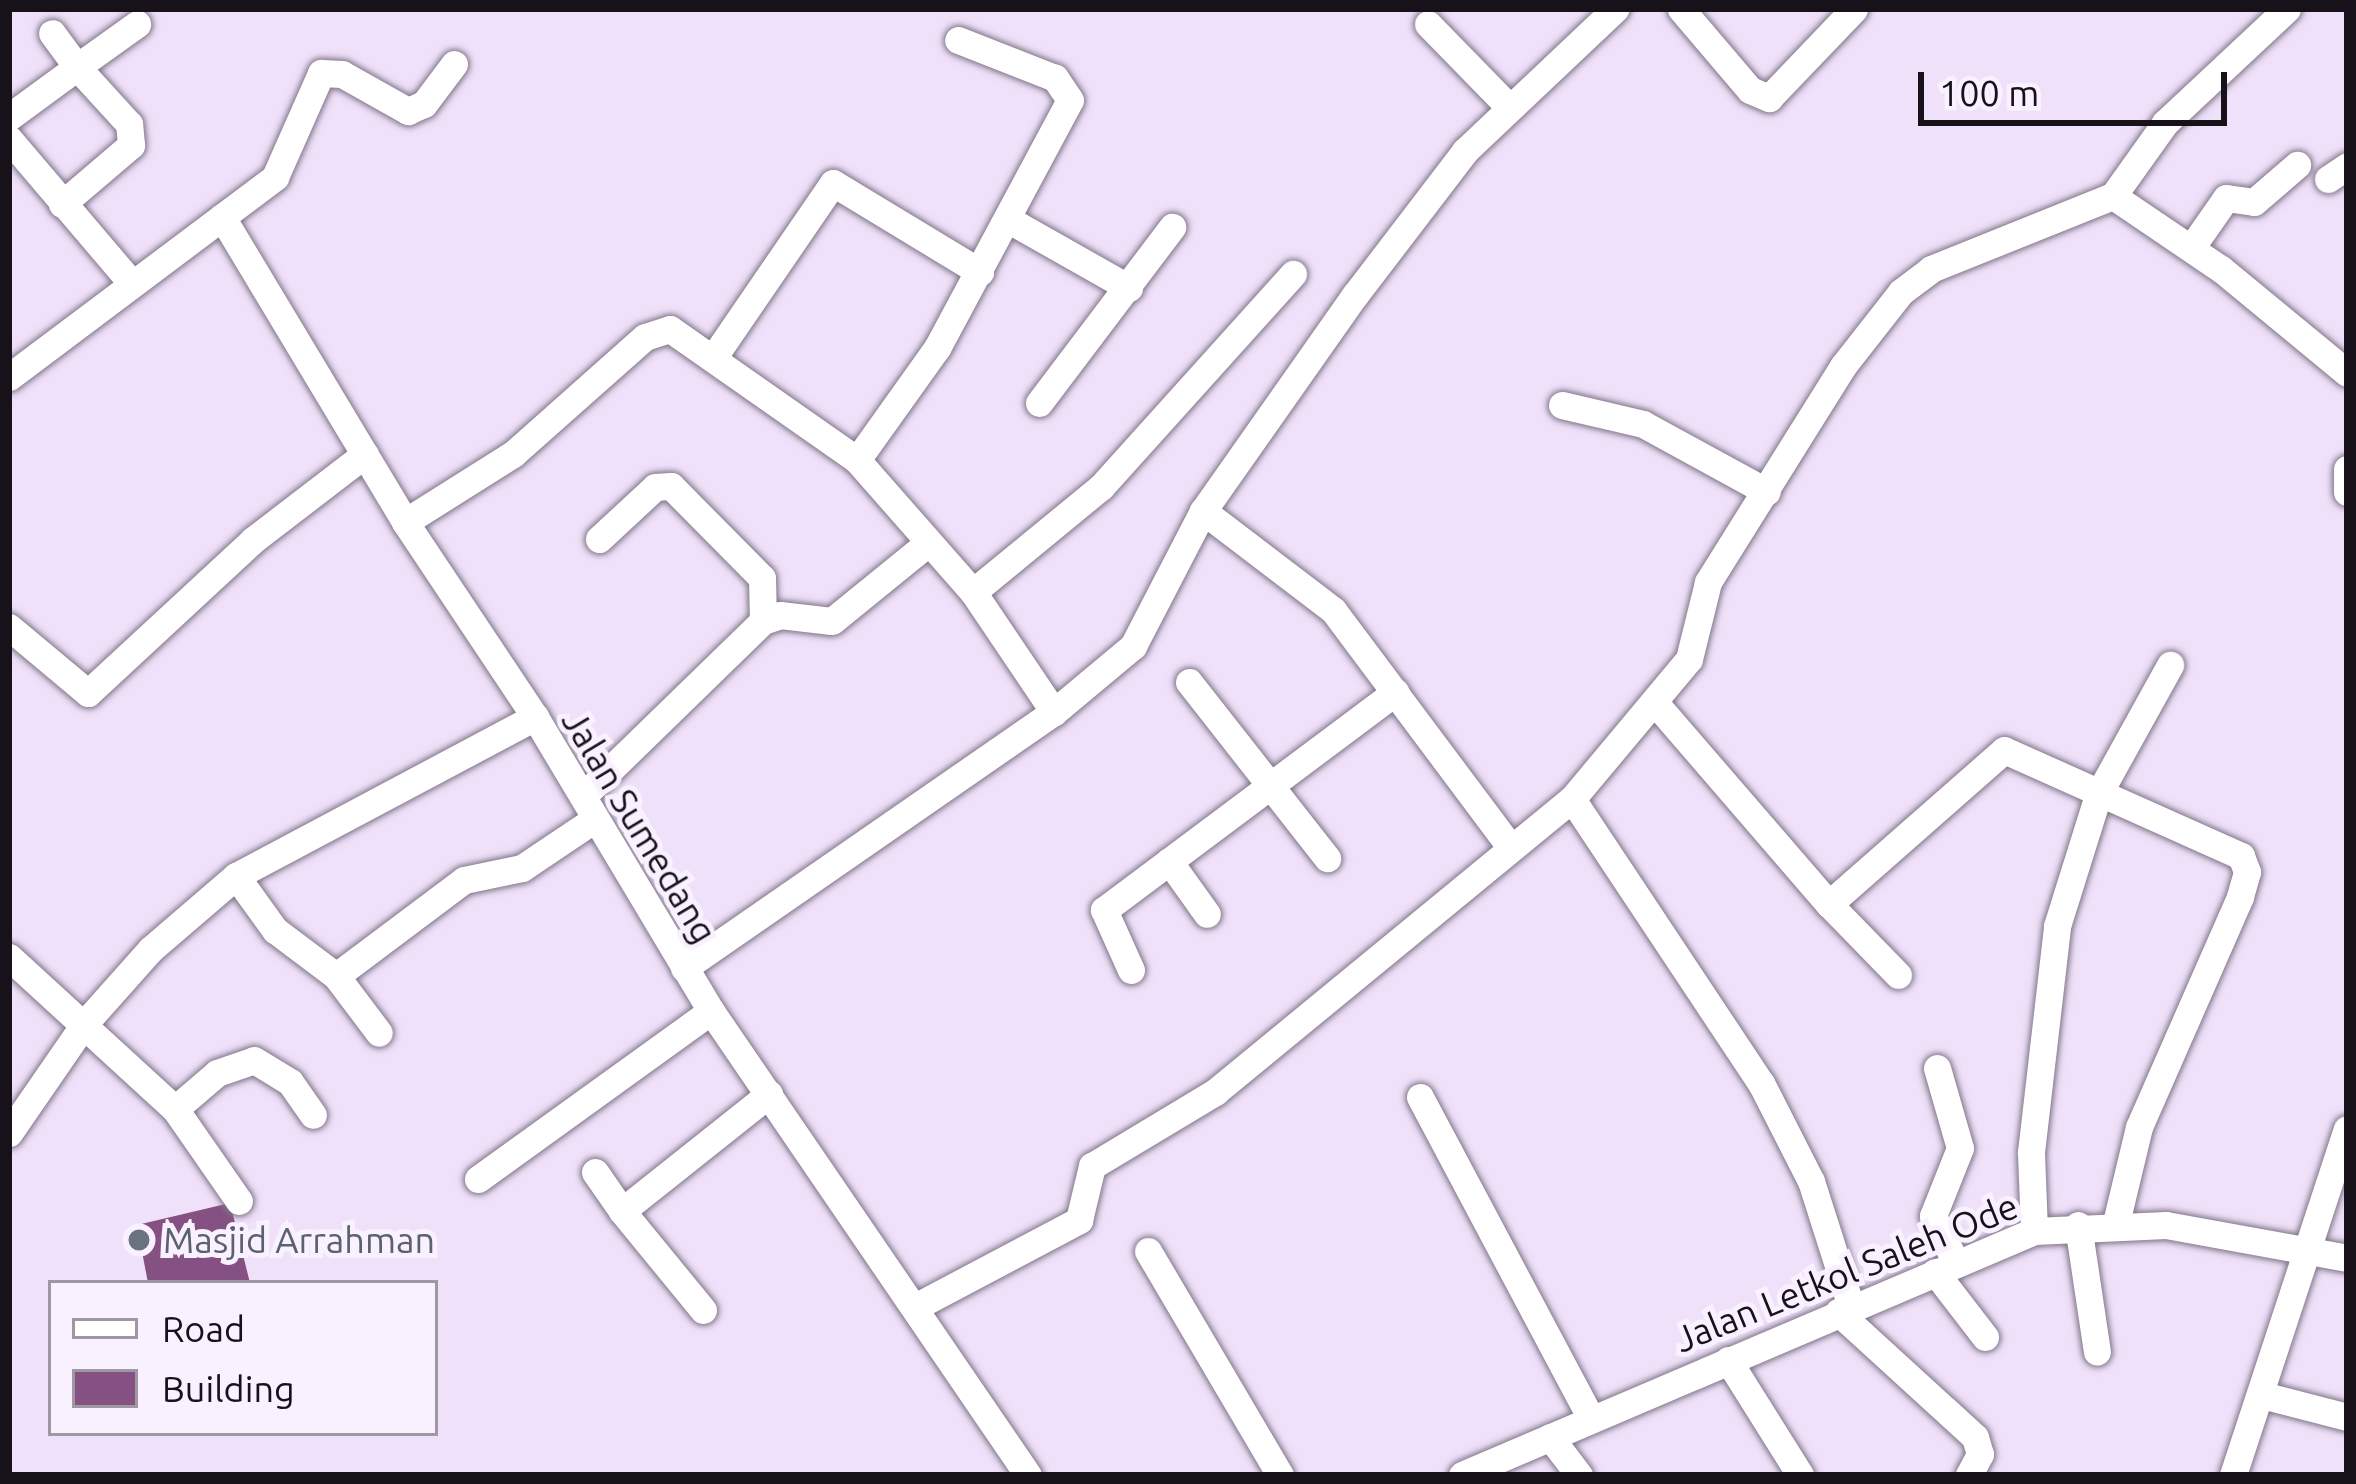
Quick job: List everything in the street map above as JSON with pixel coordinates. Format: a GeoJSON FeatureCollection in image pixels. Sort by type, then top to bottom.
{"type":"FeatureCollection","features":[{"type":"Feature","properties":{"kind":"street"},"geometry":{"type":"LineString","coordinates":[[684,968],[1054,712],[1143,636],[1203,512],[1355,295],[1466,151],[1615,9]]}},
{"type":"Feature","properties":{"kind":"street"},"geometry":{"type":"LineString","coordinates":[[1681,9],[1750,90],[1769,98],[1854,9]]}},
{"type":"Feature","properties":{"kind":"street"},"geometry":{"type":"LineString","coordinates":[[915,1307],[1079,1220],[1092,1166],[1215,1092],[1572,799],[1658,705],[1695,644],[1708,582],[1843,366],[1901,292],[1951,260],[2113,196],[2165,123],[2287,9]]}},
{"type":"Feature","properties":{"kind":"street"},"geometry":{"type":"LineString","coordinates":[[9,117],[137,24]]}},
{"type":"Feature","properties":{"kind":"street"},"geometry":{"type":"LineString","coordinates":[[1428,24],[1510,108]]}},
{"type":"Feature","properties":{"kind":"street"},"geometry":{"type":"LineString","coordinates":[[52,34],[134,135],[62,204]]}},
{"type":"Feature","properties":{"kind":"street"},"geometry":{"type":"LineString","coordinates":[[857,460],[937,348],[1070,100],[1055,78],[958,40]]}},
{"type":"Feature","properties":{"kind":"street"},"geometry":{"type":"LineString","coordinates":[[9,377],[280,171],[321,74],[342,74],[407,112],[424,104],[454,64]]}},
{"type":"Feature","properties":{"kind":"street"},"geometry":{"type":"LineString","coordinates":[[9,139],[130,281]]}},
{"type":"Feature","properties":{"kind":"street"},"geometry":{"type":"LineString","coordinates":[[2191,248],[2226,198],[2254,202],[2297,165]]}},
{"type":"Feature","properties":{"kind":"street"},"geometry":{"type":"LineString","coordinates":[[713,358],[833,183],[980,272]]}},
{"type":"Feature","properties":{"kind":"street"},"geometry":{"type":"LineString","coordinates":[[2113,196],[2191,248],[2347,373]]}},
{"type":"Feature","properties":{"kind":"street"},"geometry":{"type":"LineString","coordinates":[[222,217],[405,522],[535,716]]}},
{"type":"Feature","properties":{"kind":"street"},"geometry":{"type":"LineString","coordinates":[[1009,220],[1130,288]]}},
{"type":"Feature","properties":{"kind":"street"},"geometry":{"type":"LineString","coordinates":[[1039,403],[1172,227]]}},
{"type":"Feature","properties":{"kind":"street"},"geometry":{"type":"LineString","coordinates":[[974,592],[1101,487],[1293,274]]}},
{"type":"Feature","properties":{"kind":"street"},"geometry":{"type":"LineString","coordinates":[[405,522],[513,454],[653,331],[670,329],[857,460],[974,592],[1054,712]]}},
{"type":"Feature","properties":{"kind":"street"},"geometry":{"type":"LineString","coordinates":[[1562,405],[1643,424],[1767,492]]}},
{"type":"Feature","properties":{"kind":"street"},"geometry":{"type":"LineString","coordinates":[[9,627],[78,690],[98,688],[253,539],[365,454]]}},
{"type":"Feature","properties":{"kind":"street"},"geometry":{"type":"LineString","coordinates":[[2347,469],[2347,492]]}},
{"type":"Feature","properties":{"kind":"street"},"geometry":{"type":"LineString","coordinates":[[599,539],[655,487],[670,487],[762,578],[763,621]]}},
{"type":"Feature","properties":{"kind":"street"},"geometry":{"type":"LineString","coordinates":[[1203,512],[1306,584],[1395,692],[1511,848]]}},
{"type":"Feature","properties":{"kind":"street"},"geometry":{"type":"LineString","coordinates":[[336,976],[464,880],[522,868],[590,807],[763,621],[780,615],[832,621],[928,543]]}},
{"type":"Feature","properties":{"kind":"street"},"geometry":{"type":"LineString","coordinates":[[2034,1231],[2030,1152],[2056,926],[2098,795],[2170,665]]}},
{"type":"Feature","properties":{"kind":"street"},"geometry":{"type":"LineString","coordinates":[[1189,682],[1328,858]]}},
{"type":"Feature","properties":{"kind":"street"},"geometry":{"type":"LineString","coordinates":[[1131,970],[1104,910],[1395,692]]}},
{"type":"Feature","properties":{"kind":"street"},"geometry":{"type":"LineString","coordinates":[[1658,705],[1829,904],[1898,974]]}},
{"type":"Feature","properties":{"kind":"street","name":"Jalan Sumedang"},"geometry":{"type":"LineString","coordinates":[[9,1133],[85,1023],[151,949],[236,876],[535,716],[711,1011],[1028,1475]]}},
{"type":"Feature","properties":{"kind":"street"},"geometry":{"type":"LineString","coordinates":[[1829,904],[2004,750],[2247,864],[2240,897],[2139,1126],[2116,1223]]}},
{"type":"Feature","properties":{"kind":"street"},"geometry":{"type":"LineString","coordinates":[[1572,799],[1761,1084],[1811,1180],[1844,1309],[1976,1437],[1980,1454],[1969,1475]]}},
{"type":"Feature","properties":{"kind":"street"},"geometry":{"type":"LineString","coordinates":[[1169,861],[1207,914]]}},
{"type":"Feature","properties":{"kind":"street"},"geometry":{"type":"LineString","coordinates":[[236,876],[275,930],[336,976],[379,1033]]}},
{"type":"Feature","properties":{"kind":"street"},"geometry":{"type":"LineString","coordinates":[[9,957],[175,1109],[239,1201]]}},
{"type":"Feature","properties":{"kind":"street"},"geometry":{"type":"LineString","coordinates":[[478,1179],[711,1011]]}},
{"type":"Feature","properties":{"kind":"street"},"geometry":{"type":"LineString","coordinates":[[175,1109],[217,1073],[254,1060],[290,1082],[313,1115]]}},
{"type":"Feature","properties":{"kind":"street"},"geometry":{"type":"LineString","coordinates":[[1936,1068],[1960,1148],[1933,1216],[1946,1268],[1985,1337]]}},
{"type":"Feature","properties":{"kind":"street"},"geometry":{"type":"LineString","coordinates":[[622,1211],[769,1094]]}},
{"type":"Feature","properties":{"kind":"street"},"geometry":{"type":"LineString","coordinates":[[1420,1097],[1592,1418]]}},
{"type":"Feature","properties":{"kind":"street"},"geometry":{"type":"LineString","coordinates":[[2233,1475],[2347,1129]]}},
{"type":"Feature","properties":{"kind":"street"},"geometry":{"type":"LineString","coordinates":[[595,1172],[703,1310]]}},
{"type":"Feature","properties":{"kind":"street","name":"Jalan Letkol Saleh Ode"},"geometry":{"type":"LineString","coordinates":[[1462,1475],[2034,1231],[2116,1223],[2347,1258]]}},
{"type":"Feature","properties":{"kind":"street"},"geometry":{"type":"LineString","coordinates":[[2078,1225],[2097,1352]]}},
{"type":"Feature","properties":{"kind":"street"},"geometry":{"type":"LineString","coordinates":[[1148,1250],[1280,1475]]}},
{"type":"Feature","properties":{"kind":"street"},"geometry":{"type":"LineString","coordinates":[[1728,1360],[1800,1475]]}},
{"type":"Feature","properties":{"kind":"street"},"geometry":{"type":"LineString","coordinates":[[2262,1395],[2347,1417]]}},
{"type":"Feature","properties":{"kind":"street"},"geometry":{"type":"LineString","coordinates":[[1550,1437],[1579,1475]]}},
{"type":"Feature","properties":{"kind":"building"},"geometry":{"type":"Polygon","coordinates":[[[230,1203],[249,1280],[147,1280],[137,1225],[230,1203]]]}},
{"type":"Feature","properties":{"kind":"place","name":"Masjid Arrahman"},"geometry":{"type":"Point","coordinates":[139,1240]}}]}
